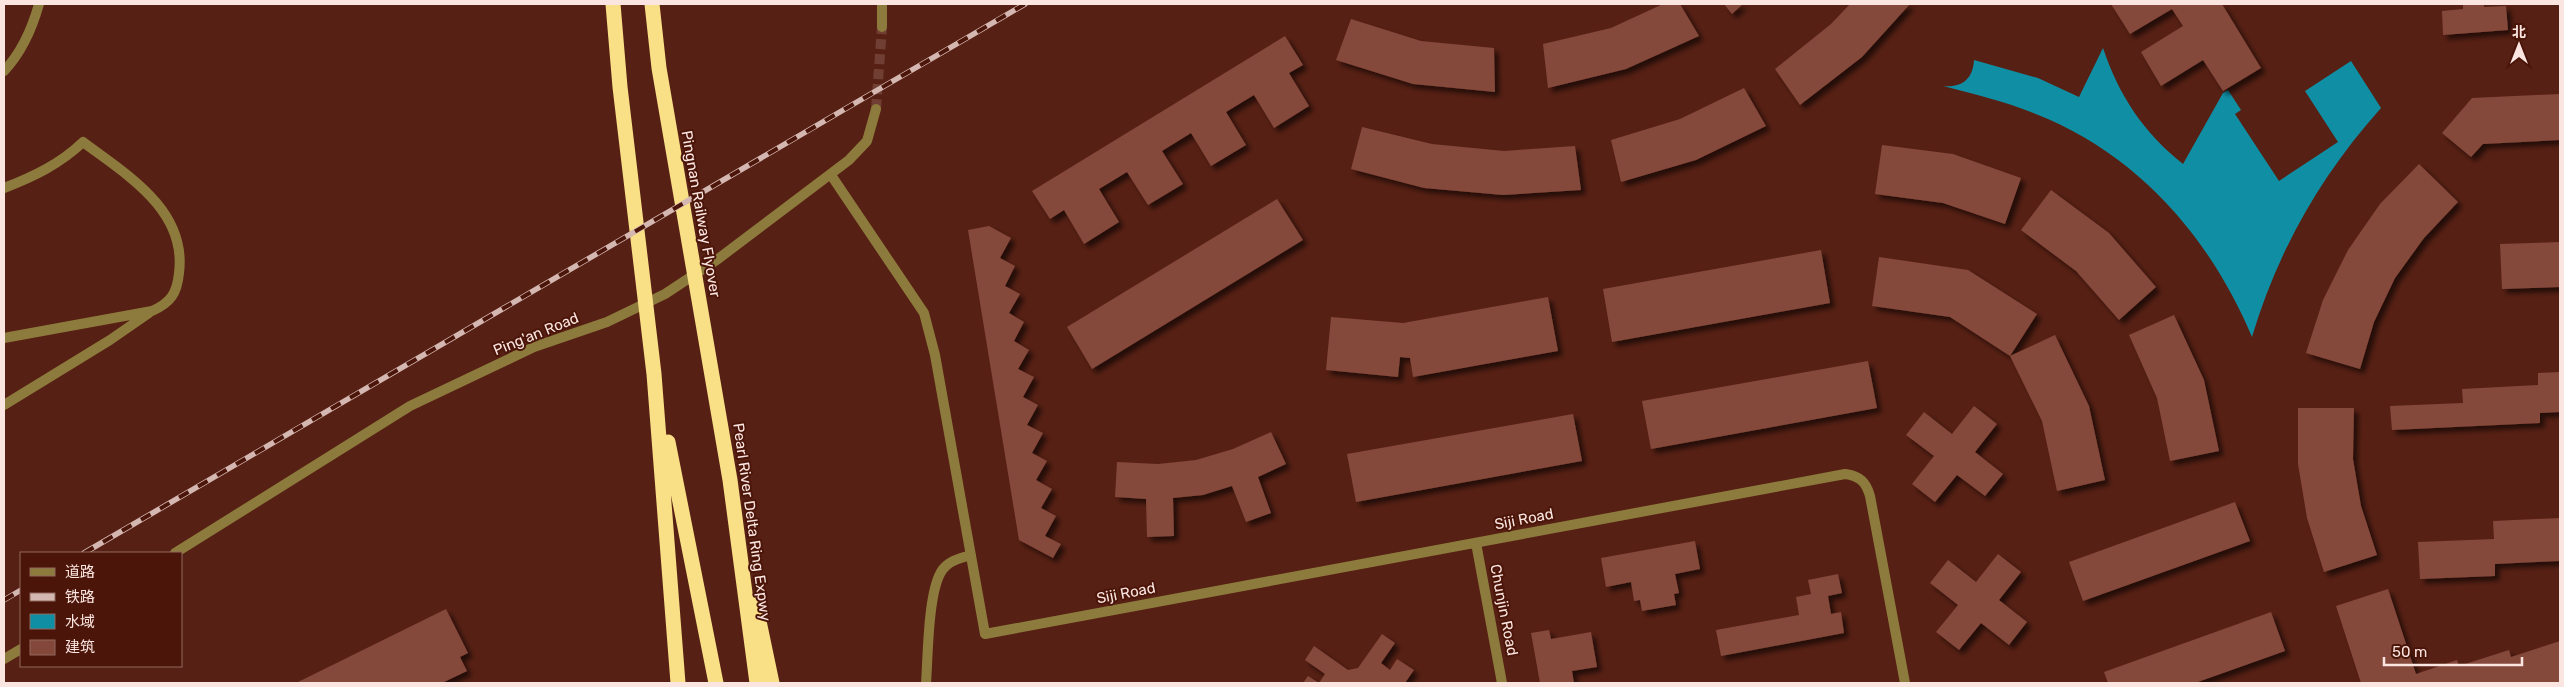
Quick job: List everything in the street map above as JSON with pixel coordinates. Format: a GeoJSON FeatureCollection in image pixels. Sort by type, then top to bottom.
{"type":"FeatureCollection","features":[{"type":"Feature","properties":{"kind":"highway"},"geometry":{"type":"LineString","coordinates":[[612,4],[654,374],[678,683]]}},
{"type":"Feature","properties":{"kind":"highway"},"geometry":{"type":"LineString","coordinates":[[652,4],[658,68]]}},
{"type":"Feature","properties":{"kind":"highway"},"geometry":{"type":"LineString","coordinates":[[658,68],[660,4]]}},
{"type":"Feature","properties":{"kind":"highway","name":"Pingnan Railway Flyover"},"geometry":{"type":"LineString","coordinates":[[658,68],[709,366]]}},
{"type":"Feature","properties":{"kind":"highway","name":"Pearl River Delta Ring Expwy"},"geometry":{"type":"LineString","coordinates":[[709,366],[730,480],[757,683]]}},
{"type":"Feature","properties":{"kind":"highway"},"geometry":{"type":"LineString","coordinates":[[654,374],[716,683]]}},
{"type":"Feature","properties":{"kind":"highway"},"geometry":{"type":"LineString","coordinates":[[730,480],[772,683]]}},
{"type":"Feature","properties":{"kind":"street"},"geometry":{"type":"LineString","coordinates":[[4,71],[23,45],[34,21],[39,4]]}},
{"type":"Feature","properties":{"kind":"street"},"geometry":{"type":"LineString","coordinates":[[882,4],[882,27]]}},
{"type":"Feature","properties":{"kind":"street","name":"Ping'an Road"},"geometry":{"type":"LineString","coordinates":[[177,552],[410,406],[534,347],[607,322],[665,294],[718,259],[849,160],[867,141],[876,109]]}},
{"type":"Feature","properties":{"kind":"street"},"geometry":{"type":"LineString","coordinates":[[4,188],[26,180],[66,158],[83,142],[144,187],[155,199],[173,228],[181,260],[175,292],[166,304],[152,310],[110,340],[4,405]]}},
{"type":"Feature","properties":{"kind":"street"},"geometry":{"type":"LineString","coordinates":[[831,175],[924,313],[935,355],[971,555],[949,563],[941,572],[935,592],[926,683]]}},
{"type":"Feature","properties":{"kind":"street"},"geometry":{"type":"LineString","coordinates":[[4,338],[152,310]]}},
{"type":"Feature","properties":{"kind":"street","name":"Siji Road"},"geometry":{"type":"LineString","coordinates":[[971,555],[985,634],[1845,474],[1855,475],[1868,487],[1905,683]]}},
{"type":"Feature","properties":{"kind":"street","name":"Chunjin Road"},"geometry":{"type":"LineString","coordinates":[[1476,543],[1502,683]]}},
{"type":"Feature","properties":{"kind":"street"},"geometry":{"type":"LineString","coordinates":[[4,659],[20,650]]}},
{"type":"Feature","properties":{"kind":"water"},"geometry":{"type":"Polygon","coordinates":[[[2103,48],[2117,82],[2134,112],[2156,140],[2183,164],[2223,93],[2228,90],[2241,110],[2235,114],[2279,181],[2338,142],[2305,91],[2351,61],[2381,108],[2339,160],[2304,215],[2288,244],[2275,274],[2252,337],[2236,302],[2217,269],[2195,237],[2171,208],[2144,181],[2115,157],[2083,137],[2048,119],[1996,100],[1943,86],[1961,84],[1965,81],[1969,77],[1974,60],[2038,78],[2079,97],[2103,48]]]}},
{"type":"Feature","properties":{"kind":"building"},"geometry":{"type":"Polygon","coordinates":[[[1663,4],[1680,4],[1699,36],[1626,69],[1548,88],[1543,44],[1611,28],[1663,4]]]}},
{"type":"Feature","properties":{"kind":"building"},"geometry":{"type":"Polygon","coordinates":[[[1724,4],[1743,4],[1732,14],[1724,4]]]}},
{"type":"Feature","properties":{"kind":"building"},"geometry":{"type":"Polygon","coordinates":[[[1850,4],[1910,4],[1862,57],[1800,105],[1775,69],[1831,24],[1850,4]]]}},
{"type":"Feature","properties":{"kind":"building"},"geometry":{"type":"Polygon","coordinates":[[[2111,4],[2222,4],[2261,68],[2223,91],[2203,60],[2161,86],[2141,52],[2183,26],[2172,9],[2130,34],[2111,4]]]}},
{"type":"Feature","properties":{"kind":"building"},"geometry":{"type":"Polygon","coordinates":[[[2463,4],[2484,4],[2484,7],[2506,6],[2508,30],[2443,35],[2442,11],[2463,9],[2463,4]]]}},
{"type":"Feature","properties":{"kind":"building"},"geometry":{"type":"Polygon","coordinates":[[[1351,19],[1421,41],[1494,48],[1495,92],[1413,84],[1336,60],[1351,19]]]}},
{"type":"Feature","properties":{"kind":"building"},"geometry":{"type":"Polygon","coordinates":[[[1285,36],[1303,65],[1289,73],[1309,106],[1274,128],[1254,95],[1226,112],[1246,145],[1211,166],[1191,133],[1162,151],[1183,184],[1148,205],[1127,172],[1099,189],[1119,222],[1084,244],[1064,210],[1050,219],[1032,191],[1285,36]]]}},
{"type":"Feature","properties":{"kind":"building"},"geometry":{"type":"Polygon","coordinates":[[[1744,88],[1766,126],[1696,160],[1621,182],[1611,140],[1680,119],[1744,88]]]}},
{"type":"Feature","properties":{"kind":"building"},"geometry":{"type":"Polygon","coordinates":[[[2560,94],[2560,140],[2483,144],[2471,157],[2442,133],[2472,98],[2560,94]]]}},
{"type":"Feature","properties":{"kind":"building"},"geometry":{"type":"Polygon","coordinates":[[[1362,127],[1432,144],[1504,151],[1575,146],[1581,190],[1503,195],[1424,188],[1351,169],[1362,127]]]}},
{"type":"Feature","properties":{"kind":"building"},"geometry":{"type":"Polygon","coordinates":[[[1882,145],[1953,154],[2021,178],[2005,224],[1943,203],[1875,194],[1882,145]]]}},
{"type":"Feature","properties":{"kind":"building"},"geometry":{"type":"Polygon","coordinates":[[[2419,164],[2458,202],[2424,238],[2395,278],[2374,322],[2360,369],[2306,353],[2323,300],[2348,250],[2380,204],[2419,164]]]}},
{"type":"Feature","properties":{"kind":"building"},"geometry":{"type":"Polygon","coordinates":[[[2051,190],[2109,233],[2156,287],[2119,320],[2076,271],[2021,230],[2051,190]]]}},
{"type":"Feature","properties":{"kind":"building"},"geometry":{"type":"Polygon","coordinates":[[[1277,199],[1303,240],[1092,369],[1067,327],[1277,199]]]}},
{"type":"Feature","properties":{"kind":"building"},"geometry":{"type":"Polygon","coordinates":[[[989,226],[1011,238],[1000,258],[1015,266],[1005,286],[1020,294],[1009,313],[1024,322],[1014,341],[1029,350],[1018,369],[1034,377],[1023,397],[1038,405],[1027,425],[1043,433],[1032,453],[1047,461],[1036,480],[1052,489],[1041,508],[1056,516],[1045,536],[1061,544],[1053,558],[1019,540],[968,230],[989,226]]]}},
{"type":"Feature","properties":{"kind":"building"},"geometry":{"type":"Polygon","coordinates":[[[2560,242],[2560,287],[2502,289],[2500,244],[2560,242]]]}},
{"type":"Feature","properties":{"kind":"building"},"geometry":{"type":"Polygon","coordinates":[[[1821,250],[1830,303],[1612,342],[1603,289],[1821,250]]]}},
{"type":"Feature","properties":{"kind":"building"},"geometry":{"type":"Polygon","coordinates":[[[1879,257],[1968,270],[2037,314],[2010,356],[1950,317],[1872,306],[1879,257]]]}},
{"type":"Feature","properties":{"kind":"building"},"geometry":{"type":"Polygon","coordinates":[[[1548,297],[1558,351],[1413,377],[1410,358],[1400,357],[1398,377],[1326,370],[1331,317],[1403,323],[1548,297]]]}},
{"type":"Feature","properties":{"kind":"building"},"geometry":{"type":"Polygon","coordinates":[[[2174,315],[2204,380],[2219,451],[2170,461],[2157,398],[2129,335],[2174,315]]]}},
{"type":"Feature","properties":{"kind":"building"},"geometry":{"type":"Polygon","coordinates":[[[2055,335],[2089,406],[2105,480],[2057,491],[2042,421],[2010,356],[2055,335]]]}},
{"type":"Feature","properties":{"kind":"building"},"geometry":{"type":"Polygon","coordinates":[[[1868,361],[1877,408],[1651,449],[1642,401],[1868,361]]]}},
{"type":"Feature","properties":{"kind":"building"},"geometry":{"type":"Polygon","coordinates":[[[2560,372],[2560,412],[2540,413],[2540,423],[2392,430],[2390,406],[2463,403],[2462,389],[2538,385],[2538,373],[2560,372]]]}},
{"type":"Feature","properties":{"kind":"building"},"geometry":{"type":"Polygon","coordinates":[[[1974,406],[1997,424],[1975,452],[2003,474],[1985,496],[1957,475],[1935,502],[1912,484],[1934,456],[1906,435],[1924,412],[1952,434],[1974,406]]]}},
{"type":"Feature","properties":{"kind":"building"},"geometry":{"type":"Polygon","coordinates":[[[2298,408],[2354,408],[2353,459],[2361,506],[2377,555],[2324,572],[2307,518],[2298,464],[2298,408]]]}},
{"type":"Feature","properties":{"kind":"building"},"geometry":{"type":"Polygon","coordinates":[[[1573,414],[1582,461],[1356,502],[1347,454],[1573,414]]]}},
{"type":"Feature","properties":{"kind":"building"},"geometry":{"type":"Polygon","coordinates":[[[1271,432],[1286,464],[1258,477],[1271,513],[1246,522],[1232,486],[1203,495],[1173,498],[1174,536],[1147,537],[1146,499],[1115,497],[1117,462],[1158,464],[1196,460],[1233,449],[1271,432]]]}},
{"type":"Feature","properties":{"kind":"building"},"geometry":{"type":"Polygon","coordinates":[[[2235,502],[2250,541],[2083,601],[2069,562],[2235,502]]]}},
{"type":"Feature","properties":{"kind":"building"},"geometry":{"type":"Polygon","coordinates":[[[2560,518],[2560,561],[2495,564],[2495,576],[2420,579],[2418,542],[2494,539],[2493,521],[2560,518]]]}},
{"type":"Feature","properties":{"kind":"building"},"geometry":{"type":"Polygon","coordinates":[[[1695,541],[1700,569],[1675,574],[1679,593],[1674,594],[1676,605],[1642,611],[1640,600],[1634,601],[1631,582],[1606,587],[1601,558],[1695,541]]]}},
{"type":"Feature","properties":{"kind":"building"},"geometry":{"type":"Polygon","coordinates":[[[1998,554],[2021,572],[1999,600],[2027,622],[2009,645],[1981,623],[1959,650],[1936,632],[1958,605],[1930,583],[1948,560],[1976,582],[1998,554]]]}},
{"type":"Feature","properties":{"kind":"building"},"geometry":{"type":"Polygon","coordinates":[[[1838,574],[1842,593],[1828,596],[1831,614],[1841,612],[1844,633],[1721,656],[1716,630],[1799,615],[1796,597],[1811,594],[1808,580],[1838,574]]]}},
{"type":"Feature","properties":{"kind":"building"},"geometry":{"type":"Polygon","coordinates":[[[2388,589],[2416,674],[2457,660],[2459,666],[2509,650],[2511,657],[2560,641],[2560,683],[2361,683],[2336,606],[2388,589]]]}},
{"type":"Feature","properties":{"kind":"building"},"geometry":{"type":"Polygon","coordinates":[[[446,609],[468,653],[460,657],[467,671],[442,683],[296,683],[446,609]]]}},
{"type":"Feature","properties":{"kind":"building"},"geometry":{"type":"Polygon","coordinates":[[[2271,612],[2285,651],[2195,683],[2108,683],[2104,672],[2271,612]]]}},
{"type":"Feature","properties":{"kind":"building"},"geometry":{"type":"Polygon","coordinates":[[[1549,630],[1551,639],[1591,632],[1597,667],[1572,671],[1574,683],[1540,683],[1531,633],[1549,630]]]}},
{"type":"Feature","properties":{"kind":"building"},"geometry":{"type":"Polygon","coordinates":[[[1382,634],[1395,643],[1381,663],[1390,670],[1397,659],[1414,670],[1405,683],[1319,683],[1325,674],[1305,660],[1314,646],[1348,670],[1358,668],[1382,634]]]}},
{"type":"Feature","properties":{"kind":"building"},"geometry":{"type":"Polygon","coordinates":[[[1308,676],[1319,683],[1303,683],[1308,676]]]}},
{"type":"Feature","properties":{"kind":"tunnel"},"geometry":{"type":"LineString","coordinates":[[876,109],[882,27]]}},
{"type":"Feature","properties":{"kind":"railway"},"geometry":{"type":"LineString","coordinates":[[86,552],[1025,4]]}},
{"type":"Feature","properties":{"kind":"railway"},"geometry":{"type":"LineString","coordinates":[[4,600],[20,591]]}}]}
